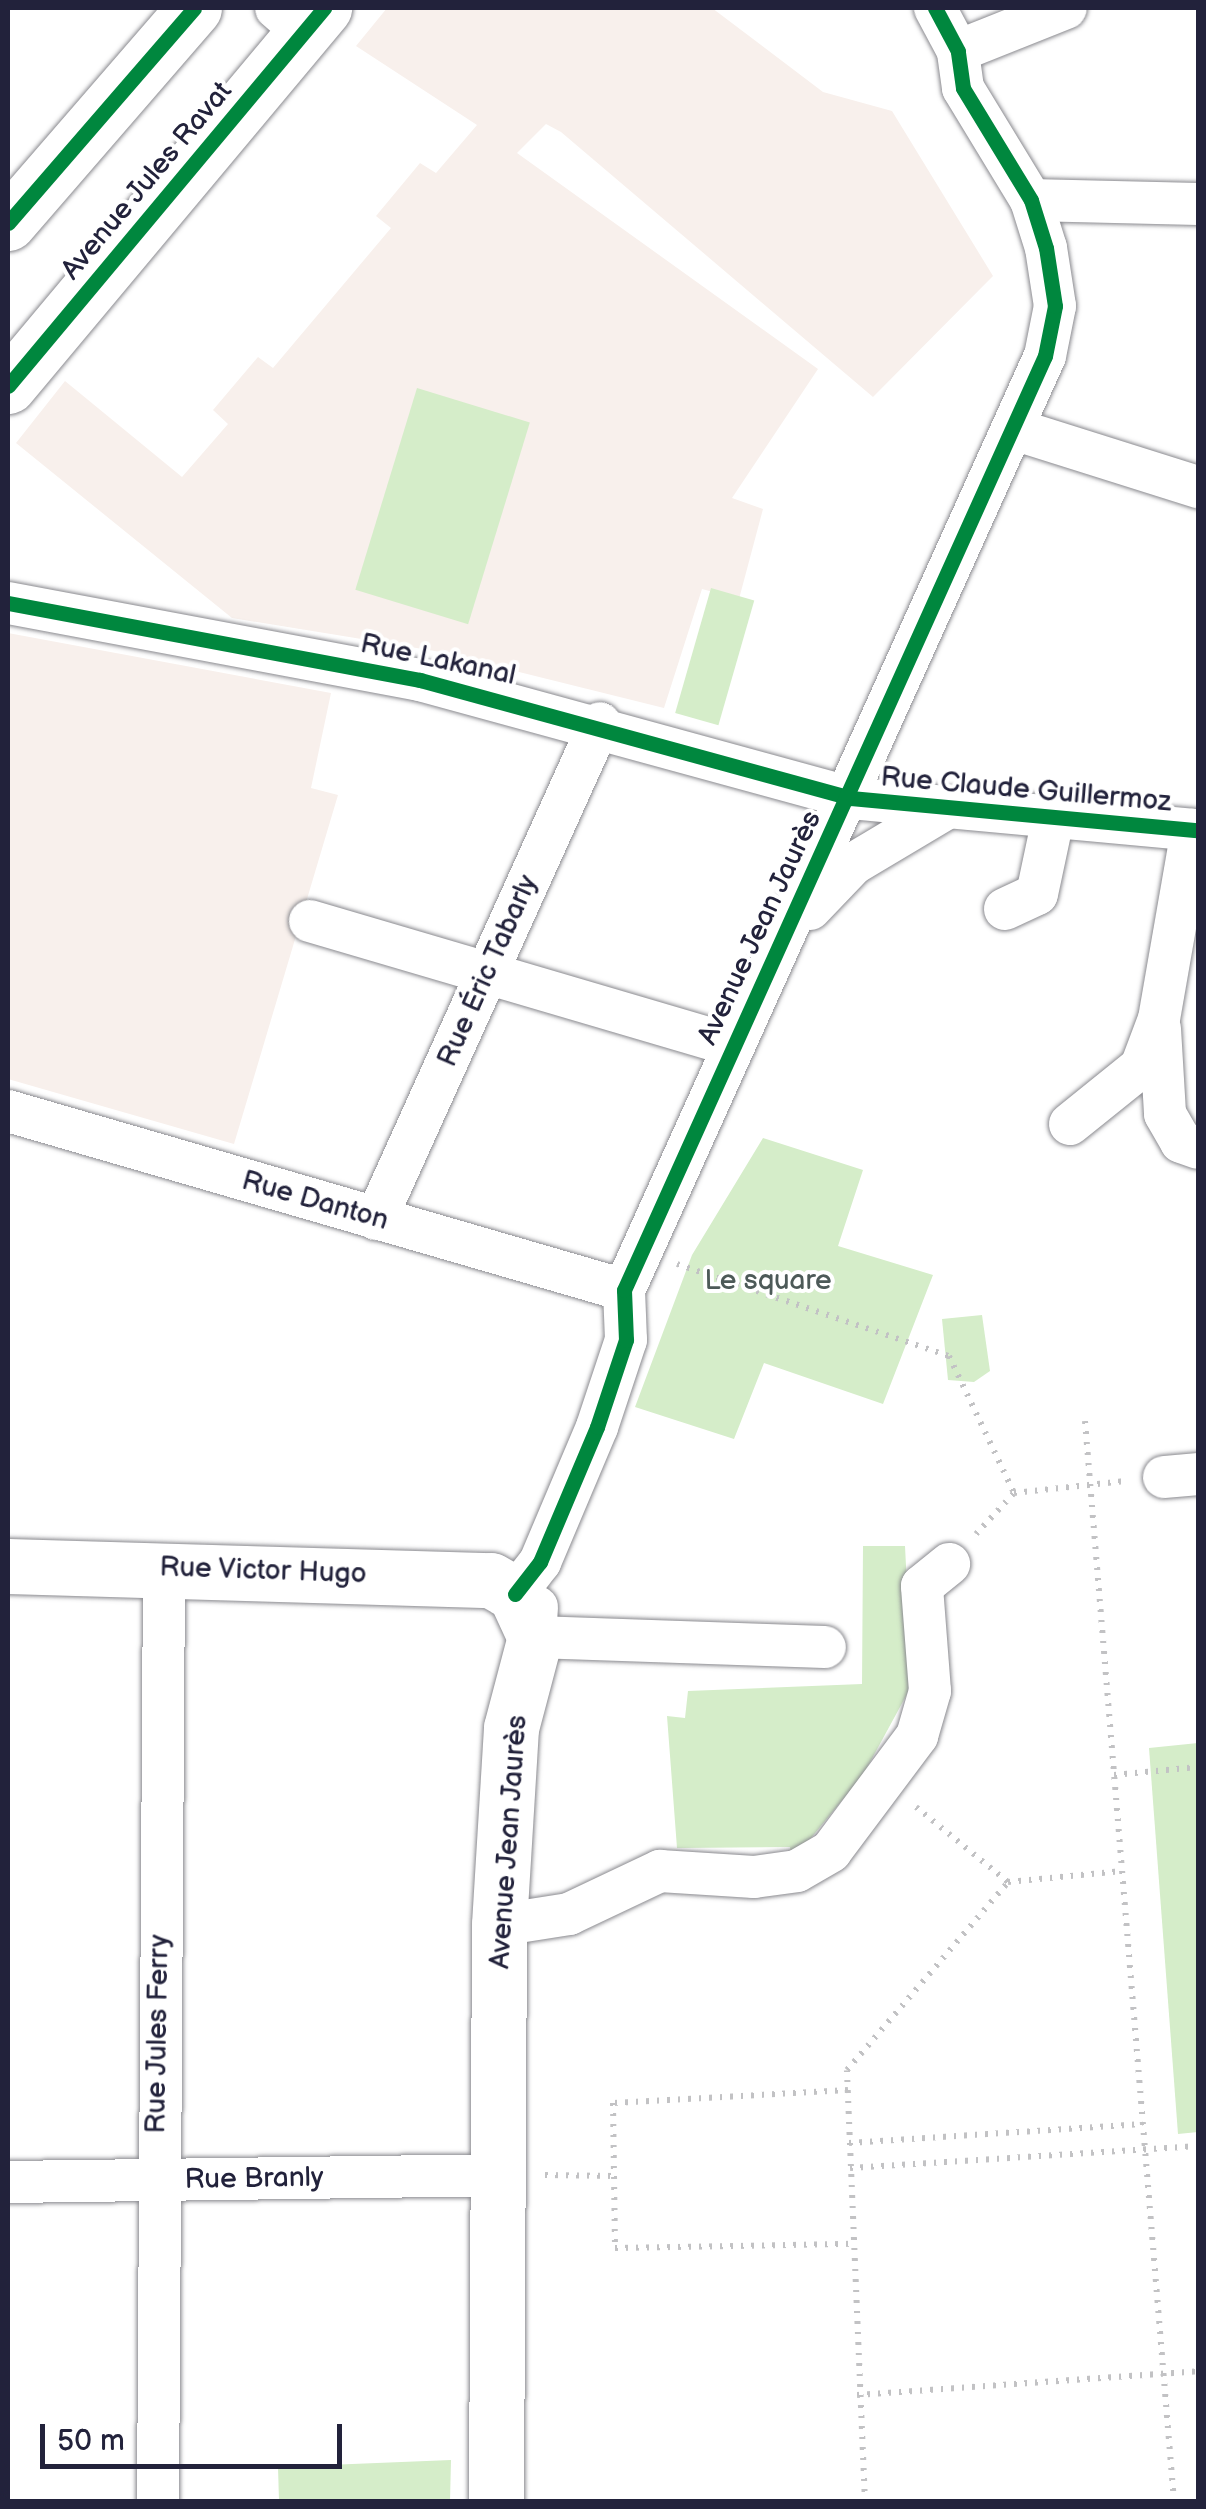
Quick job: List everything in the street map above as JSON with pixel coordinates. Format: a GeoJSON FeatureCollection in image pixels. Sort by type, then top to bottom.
{"type":"FeatureCollection","features":[{"type":"Feature","properties":{"kind":"main road"},"geometry":{"type":"LineString","coordinates":[[8,223],[194,8]]}},
{"type":"Feature","properties":{"kind":"main road","name":"Avenue Jules Ravat"},"geometry":{"type":"LineString","coordinates":[[8,386],[301,16]]}},
{"type":"Feature","properties":{"kind":"main road","name":"Rue Victor Hugo"},"geometry":{"type":"LineString","coordinates":[[8,1566],[164,1566],[492,1580],[530,1598]]}},
{"type":"Feature","properties":{"kind":"main road","name":"Avenue Jean Jaurès"},"geometry":{"type":"LineString","coordinates":[[496,2502],[500,1925],[511,1728],[530,1598]]}},
{"type":"Feature","properties":{"kind":"street","name":"Avenue Jean Jaurès"},"geometry":{"type":"LineString","coordinates":[[530,1598],[626,1340],[624,1290],[647,1254],[732,1045],[850,798],[1017,430],[1055,306],[1031,200],[963,88],[958,51],[935,8]]}},
{"type":"Feature","properties":{"kind":"street"},"geometry":{"type":"LineString","coordinates":[[958,51],[1066,8]]}},
{"type":"Feature","properties":{"kind":"street"},"geometry":{"type":"LineString","coordinates":[[1031,200],[1198,204]]}},
{"type":"Feature","properties":{"kind":"street"},"geometry":{"type":"LineString","coordinates":[[1017,430],[1198,487]]}},
{"type":"Feature","properties":{"kind":"street","name":"Rue Lakanal"},"geometry":{"type":"LineString","coordinates":[[8,603],[600,723],[850,798]]}},
{"type":"Feature","properties":{"kind":"street","name":"Rue Éric Tabarly"},"geometry":{"type":"LineString","coordinates":[[376,1219],[600,723]]}},
{"type":"Feature","properties":{"kind":"street","name":"Rue Claude Guillermoz"},"geometry":{"type":"LineString","coordinates":[[850,798],[942,811],[1195,830]]}},
{"type":"Feature","properties":{"kind":"street","name":"Avenue Jean Jaurès"},"geometry":{"type":"LineString","coordinates":[[778,948],[853,864],[942,811]]}},
{"type":"Feature","properties":{"kind":"street"},"geometry":{"type":"LineString","coordinates":[[1006,909],[1037,894],[1053,819]]}},
{"type":"Feature","properties":{"kind":"street"},"geometry":{"type":"LineString","coordinates":[[1070,1124],[1141,1067],[1159,1019],[1195,830]]}},
{"type":"Feature","properties":{"kind":"street"},"geometry":{"type":"LineString","coordinates":[[310,921],[732,1045]]}},
{"type":"Feature","properties":{"kind":"street"},"geometry":{"type":"LineString","coordinates":[[1159,1019],[1165,1114],[1181,1142],[1198,1148]]}},
{"type":"Feature","properties":{"kind":"street","name":"Rue Danton"},"geometry":{"type":"LineString","coordinates":[[8,1111],[624,1290]]}},
{"type":"Feature","properties":{"kind":"street"},"geometry":{"type":"LineString","coordinates":[[500,1925],[569,1914],[660,1871],[798,1871],[831,1851],[886,1782],[916,1736],[930,1691],[922,1586],[949,1564]]}},
{"type":"Feature","properties":{"kind":"street","name":"Rue Jules Ferry"},"geometry":{"type":"LineString","coordinates":[[158,2502],[164,1566]]}},
{"type":"Feature","properties":{"kind":"street"},"geometry":{"type":"LineString","coordinates":[[530,1598],[824,1647]]}},
{"type":"Feature","properties":{"kind":"street","name":"Rue Branly"},"geometry":{"type":"LineString","coordinates":[[8,2182],[501,2175]]}},
{"type":"Feature","properties":{"kind":"path"},"geometry":{"type":"LineString","coordinates":[[647,1254],[950,1356],[1014,1492]]}},
{"type":"Feature","properties":{"kind":"path"},"geometry":{"type":"LineString","coordinates":[[1085,1421],[1174,2502]]}},
{"type":"Feature","properties":{"kind":"path"},"geometry":{"type":"LineString","coordinates":[[949,1564],[1014,1492],[1090,1484]]}},
{"type":"Feature","properties":{"kind":"path"},"geometry":{"type":"LineString","coordinates":[[1114,1775],[1198,1767]]}},
{"type":"Feature","properties":{"kind":"path"},"geometry":{"type":"LineString","coordinates":[[886,1782],[1008,1882]]}},
{"type":"Feature","properties":{"kind":"path"},"geometry":{"type":"LineString","coordinates":[[865,2502],[857,2395],[847,2070],[1008,1882],[1122,1871]]}},
{"type":"Feature","properties":{"kind":"path"},"geometry":{"type":"LineString","coordinates":[[848,2090],[613,2103],[615,2248],[853,2244]]}},
{"type":"Feature","properties":{"kind":"path"},"geometry":{"type":"LineString","coordinates":[[850,2143],[1142,2124]]}},
{"type":"Feature","properties":{"kind":"path"},"geometry":{"type":"LineString","coordinates":[[850,2168],[1198,2146]]}},
{"type":"Feature","properties":{"kind":"path"},"geometry":{"type":"LineString","coordinates":[[501,2175],[614,2176]]}},
{"type":"Feature","properties":{"kind":"path"},"geometry":{"type":"LineString","coordinates":[[857,2395],[1198,2371]]}},
{"type":"Feature","properties":{"kind":"shaded area"},"geometry":{"type":"Polygon","coordinates":[[[387,8],[712,8],[823,92],[892,111],[993,276],[873,397],[561,132],[546,124],[517,153],[818,369],[732,498],[763,509],[739,599],[702,589],[664,708],[435,651],[232,618],[16,443],[65,381],[182,477],[228,424],[213,410],[258,357],[273,368],[391,228],[376,216],[420,163],[436,173],[477,125],[356,46],[387,8]]]}},
{"type":"Feature","properties":{"kind":"shaded area"},"geometry":{"type":"Polygon","coordinates":[[[8,633],[331,693],[311,788],[338,795],[234,1144],[8,1079],[8,633]]]}},
{"type":"Feature","properties":{"kind":"green space"},"geometry":{"type":"Polygon","coordinates":[[[417,388],[530,422],[468,624],[355,590],[417,388]]]}},
{"type":"Feature","properties":{"kind":"green space"},"geometry":{"type":"Polygon","coordinates":[[[711,588],[754,600],[718,725],[675,713],[711,588]]]}},
{"type":"Feature","properties":{"kind":"green space","name":"Le square"},"geometry":{"type":"Polygon","coordinates":[[[763,1138],[863,1170],[838,1246],[933,1275],[883,1404],[764,1363],[734,1439],[635,1407],[692,1255],[763,1138]]]}},
{"type":"Feature","properties":{"kind":"green space"},"geometry":{"type":"Polygon","coordinates":[[[982,1315],[990,1371],[974,1382],[948,1380],[942,1319],[982,1315]]]}},
{"type":"Feature","properties":{"kind":"green space"},"geometry":{"type":"Polygon","coordinates":[[[863,1546],[905,1546],[912,1685],[863,1775],[792,1861],[790,1847],[677,1848],[667,1716],[685,1718],[688,1691],[862,1684],[863,1546]]]}},
{"type":"Feature","properties":{"kind":"green space"},"geometry":{"type":"Polygon","coordinates":[[[1198,1743],[1198,2132],[1178,2134],[1149,1748],[1198,1743]]]}},
{"type":"Feature","properties":{"kind":"green space"},"geometry":{"type":"Polygon","coordinates":[[[451,2460],[450,2501],[279,2501],[278,2467],[451,2460]]]}},
{"type":"Feature","properties":{"kind":"cycle path"},"geometry":{"type":"LineString","coordinates":[[8,223],[194,8]]}},
{"type":"Feature","properties":{"kind":"cycle path"},"geometry":{"type":"LineString","coordinates":[[8,386],[324,8]]}},
{"type":"Feature","properties":{"kind":"cycle path"},"geometry":{"type":"LineString","coordinates":[[515,1594],[540,1562],[597,1427],[626,1340],[624,1290],[1045,356],[1055,306],[1046,248],[1031,200],[963,88],[958,51],[935,8]]}},
{"type":"Feature","properties":{"kind":"cycle path"},"geometry":{"type":"LineString","coordinates":[[8,603],[420,680],[850,798],[1198,830]]}}]}
